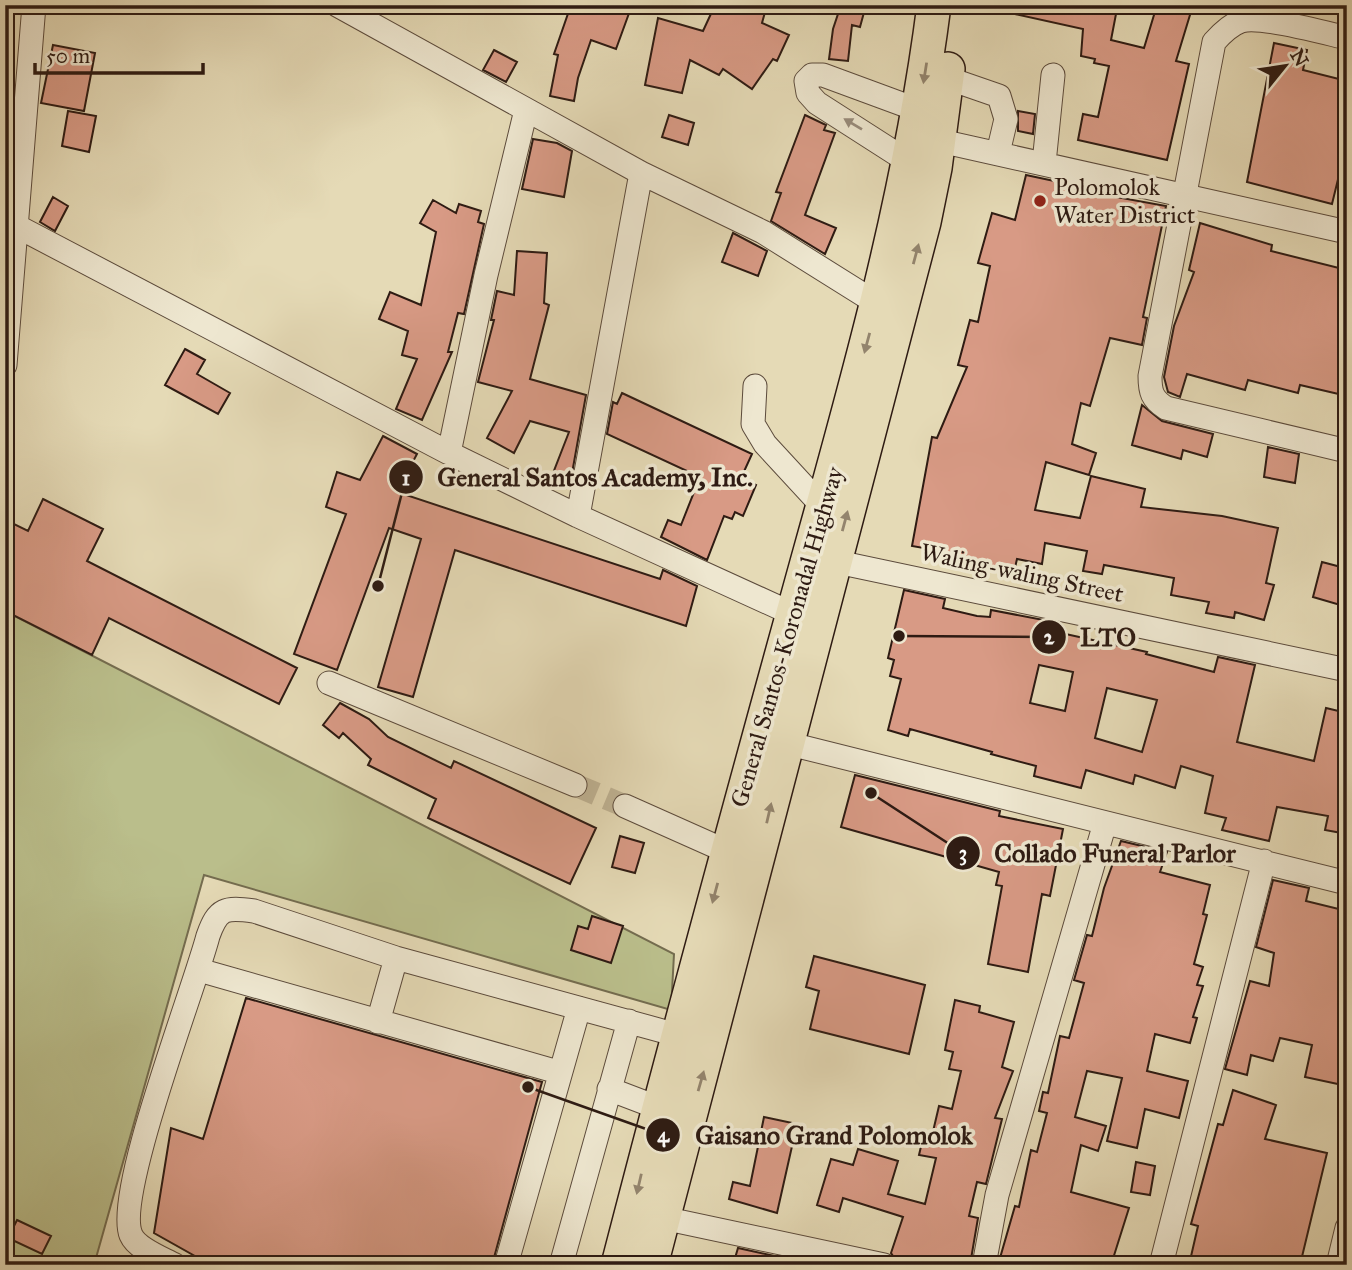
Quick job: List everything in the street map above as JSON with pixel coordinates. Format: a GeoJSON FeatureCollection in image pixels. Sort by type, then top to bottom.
{"type":"FeatureCollection","features":[{"type":"Feature","properties":{"kind":"highway","name":"General Santos-Koronadal Highway"},"geometry":{"type":"LineString","coordinates":[[822,559],[824,508],[919,137],[934,5]]}},
{"type":"Feature","properties":{"kind":"highway","name":"General Santos-Koronadal Highway"},"geometry":{"type":"LineString","coordinates":[[618,1265],[726,850],[806,619],[924,222],[919,137],[947,78],[956,5]]}},
{"type":"Feature","properties":{"kind":"highway","name":"General Santos-Koronadal Highway"},"geometry":{"type":"LineString","coordinates":[[656,1264],[663,1218],[758,861],[786,743],[806,619]]}},
{"type":"Feature","properties":{"kind":"street"},"geometry":{"type":"LineString","coordinates":[[5,365],[10,224],[34,5]]}},
{"type":"Feature","properties":{"kind":"street"},"geometry":{"type":"LineString","coordinates":[[337,5],[641,173],[763,232],[877,304]]}},
{"type":"Feature","properties":{"kind":"street"},"geometry":{"type":"LineString","coordinates":[[1347,38],[1292,26],[1243,20],[1225,30],[1214,41],[1150,376],[1150,391],[1155,401],[1177,412],[1347,451]]}},
{"type":"Feature","properties":{"kind":"street"},"geometry":{"type":"LineString","coordinates":[[1044,163],[1054,75]]}},
{"type":"Feature","properties":{"kind":"street"},"geometry":{"type":"LineString","coordinates":[[947,78],[999,96],[1006,119],[998,153]]}},
{"type":"Feature","properties":{"kind":"street"},"geometry":{"type":"LineString","coordinates":[[449,453],[486,275],[526,110]]}},
{"type":"Feature","properties":{"kind":"street"},"geometry":{"type":"LineString","coordinates":[[919,137],[1347,232]]}},
{"type":"Feature","properties":{"kind":"street"},"geometry":{"type":"LineString","coordinates":[[578,516],[641,173]]}},
{"type":"Feature","properties":{"kind":"street"},"geometry":{"type":"LineString","coordinates":[[10,224],[449,453],[578,516],[806,619]]}},
{"type":"Feature","properties":{"kind":"street"},"geometry":{"type":"LineString","coordinates":[[755,386],[753,424],[765,444],[824,508]]}},
{"type":"Feature","properties":{"kind":"street","name":"Waling-waling Street"},"geometry":{"type":"LineString","coordinates":[[822,559],[1347,670]]}},
{"type":"Feature","properties":{"kind":"street"},"geometry":{"type":"LineString","coordinates":[[329,683],[575,785]]}},
{"type":"Feature","properties":{"kind":"street"},"geometry":{"type":"LineString","coordinates":[[786,743],[1347,883]]}},
{"type":"Feature","properties":{"kind":"street"},"geometry":{"type":"LineString","coordinates":[[625,806],[726,850]]}},
{"type":"Feature","properties":{"kind":"street"},"geometry":{"type":"LineString","coordinates":[[984,1265],[998,1195],[1105,823]]}},
{"type":"Feature","properties":{"kind":"street"},"geometry":{"type":"LineString","coordinates":[[1161,1265],[1264,861]]}},
{"type":"Feature","properties":{"kind":"street"},"geometry":{"type":"LineString","coordinates":[[175,1265],[139,1245],[131,1237],[129,1198],[158,1093],[214,919],[222,911],[236,908],[254,911],[396,958],[677,1035]]}},
{"type":"Feature","properties":{"kind":"street"},"geometry":{"type":"LineString","coordinates":[[378,1022],[396,958]]}},
{"type":"Feature","properties":{"kind":"street"},"geometry":{"type":"LineString","coordinates":[[199,970],[558,1072]]}},
{"type":"Feature","properties":{"kind":"street"},"geometry":{"type":"LineString","coordinates":[[506,1265],[558,1072],[579,1008]]}},
{"type":"Feature","properties":{"kind":"street"},"geometry":{"type":"LineString","coordinates":[[561,1265],[628,1021]]}},
{"type":"Feature","properties":{"kind":"street"},"geometry":{"type":"LineString","coordinates":[[609,1089],[690,1120]]}},
{"type":"Feature","properties":{"kind":"street"},"geometry":{"type":"LineString","coordinates":[[663,1218],[884,1265]]}},
{"type":"Feature","properties":{"kind":"street"},"geometry":{"type":"LineString","coordinates":[[1338,1265],[1347,1228]]}},
{"type":"Feature","properties":{"kind":"green space"},"geometry":{"type":"Polygon","coordinates":[[[5,611],[674,954],[671,1010],[204,875],[94,1265],[5,1265],[5,611]]]}},
{"type":"Feature","properties":{"kind":"building"},"geometry":{"type":"Polygon","coordinates":[[[571,5],[632,5],[616,49],[591,40],[578,78],[574,101],[550,96],[558,55],[554,54],[571,5]]]}},
{"type":"Feature","properties":{"kind":"building"},"geometry":{"type":"Polygon","coordinates":[[[715,5],[767,5],[762,23],[789,35],[777,61],[773,59],[752,89],[723,69],[719,75],[690,60],[682,93],[645,85],[658,18],[703,31],[715,5]]]}},
{"type":"Feature","properties":{"kind":"building"},"geometry":{"type":"Polygon","coordinates":[[[841,5],[866,5],[860,27],[852,25],[848,61],[829,59],[833,29],[841,5]]]}},
{"type":"Feature","properties":{"kind":"building"},"geometry":{"type":"Polygon","coordinates":[[[1010,5],[1080,5],[1116,14],[1111,40],[1144,48],[1157,5],[1193,5],[1176,61],[1189,64],[1167,160],[1078,140],[1083,114],[1098,117],[1109,66],[1094,63],[1095,59],[1081,56],[1083,29],[1010,13],[1010,5]]]}},
{"type":"Feature","properties":{"kind":"building"},"geometry":{"type":"Polygon","coordinates":[[[1274,43],[1307,50],[1303,70],[1347,81],[1347,169],[1341,167],[1332,204],[1247,182],[1274,43]]]}},
{"type":"Feature","properties":{"kind":"building"},"geometry":{"type":"Polygon","coordinates":[[[53,45],[95,53],[84,111],[41,103],[53,45]]]}},
{"type":"Feature","properties":{"kind":"building"},"geometry":{"type":"Polygon","coordinates":[[[494,50],[517,62],[506,82],[483,70],[494,50]]]}},
{"type":"Feature","properties":{"kind":"building"},"geometry":{"type":"Polygon","coordinates":[[[68,111],[96,116],[89,152],[62,146],[68,111]]]}},
{"type":"Feature","properties":{"kind":"building"},"geometry":{"type":"Polygon","coordinates":[[[1018,111],[1035,114],[1033,134],[1018,131],[1018,111]]]}},
{"type":"Feature","properties":{"kind":"building"},"geometry":{"type":"Polygon","coordinates":[[[669,115],[694,123],[688,145],[662,137],[669,115]]]}},
{"type":"Feature","properties":{"kind":"building"},"geometry":{"type":"Polygon","coordinates":[[[805,115],[826,125],[824,130],[835,133],[805,215],[836,228],[825,254],[771,221],[781,193],[776,192],[805,115]]]}},
{"type":"Feature","properties":{"kind":"building"},"geometry":{"type":"Polygon","coordinates":[[[533,139],[557,143],[572,151],[564,197],[522,189],[533,139]]]}},
{"type":"Feature","properties":{"kind":"building"},"geometry":{"type":"Polygon","coordinates":[[[1026,175],[1073,185],[1072,189],[1166,206],[1143,317],[1147,318],[1142,345],[1110,338],[1090,406],[1081,403],[1072,444],[1096,453],[1089,475],[1046,462],[1035,510],[1080,518],[1091,476],[1145,489],[1141,507],[1222,516],[1278,528],[1266,583],[1274,585],[1264,620],[1235,612],[1234,618],[1206,613],[1209,602],[1171,595],[1174,578],[1104,565],[1102,574],[1083,571],[1087,551],[1045,543],[1042,564],[1017,559],[1014,572],[956,561],[958,554],[912,546],[932,437],[937,438],[967,367],[958,365],[970,320],[978,322],[990,266],[978,263],[992,213],[1015,220],[1026,175]]]}},
{"type":"Feature","properties":{"kind":"building"},"geometry":{"type":"Polygon","coordinates":[[[53,197],[68,206],[55,231],[40,222],[53,197]]]}},
{"type":"Feature","properties":{"kind":"building"},"geometry":{"type":"Polygon","coordinates":[[[433,200],[456,213],[459,204],[481,211],[478,222],[484,224],[464,314],[458,313],[448,352],[452,352],[422,420],[396,409],[417,359],[402,355],[408,331],[379,319],[390,292],[421,305],[436,232],[420,223],[433,200]]]}},
{"type":"Feature","properties":{"kind":"building"},"geometry":{"type":"Polygon","coordinates":[[[1200,223],[1272,245],[1271,251],[1347,270],[1347,396],[1300,385],[1298,393],[1248,380],[1245,390],[1187,374],[1180,397],[1168,392],[1164,377],[1174,326],[1194,272],[1189,270],[1200,223]]]}},
{"type":"Feature","properties":{"kind":"building"},"geometry":{"type":"Polygon","coordinates":[[[733,233],[767,251],[758,276],[722,262],[733,233]]]}},
{"type":"Feature","properties":{"kind":"building"},"geometry":{"type":"Polygon","coordinates":[[[517,251],[547,253],[544,303],[549,305],[530,379],[586,395],[571,479],[566,488],[550,481],[569,432],[530,421],[514,453],[487,438],[512,391],[478,382],[494,320],[491,320],[497,291],[514,295],[517,251]]]}},
{"type":"Feature","properties":{"kind":"building"},"geometry":{"type":"Polygon","coordinates":[[[185,349],[205,360],[197,374],[230,393],[218,414],[165,385],[185,349]]]}},
{"type":"Feature","properties":{"kind":"building"},"geometry":{"type":"Polygon","coordinates":[[[622,393],[752,454],[741,478],[756,485],[743,516],[735,512],[732,519],[724,516],[707,560],[661,537],[668,520],[681,525],[700,477],[607,434],[613,402],[617,404],[622,393]]]}},
{"type":"Feature","properties":{"kind":"building"},"geometry":{"type":"Polygon","coordinates":[[[1142,405],[1162,421],[1213,434],[1207,457],[1183,450],[1181,459],[1132,445],[1142,405]]]}},
{"type":"Feature","properties":{"kind":"building"},"geometry":{"type":"Polygon","coordinates":[[[383,436],[417,454],[397,492],[660,579],[663,570],[697,586],[686,626],[455,550],[413,697],[378,687],[421,539],[389,528],[337,670],[294,654],[346,514],[326,507],[337,472],[360,480],[383,436]]]}},
{"type":"Feature","properties":{"kind":"building"},"geometry":{"type":"Polygon","coordinates":[[[1268,447],[1299,454],[1295,483],[1264,477],[1268,447]]]}},
{"type":"Feature","properties":{"kind":"building"},"geometry":{"type":"Polygon","coordinates":[[[43,499],[103,529],[87,561],[297,668],[279,704],[109,618],[92,655],[5,611],[5,536],[12,523],[28,531],[43,499]]]}},
{"type":"Feature","properties":{"kind":"building"},"geometry":{"type":"Polygon","coordinates":[[[1322,562],[1341,567],[1339,575],[1347,577],[1347,607],[1313,597],[1322,562]]]}},
{"type":"Feature","properties":{"kind":"building"},"geometry":{"type":"Polygon","coordinates":[[[904,590],[945,599],[943,608],[990,617],[991,610],[1054,622],[1052,631],[1147,652],[1146,654],[1214,672],[1218,657],[1255,665],[1237,742],[1314,761],[1326,708],[1347,713],[1347,834],[1325,830],[1328,816],[1277,807],[1269,841],[1222,830],[1226,818],[1205,813],[1213,776],[1181,766],[1175,788],[1135,775],[1133,784],[1086,770],[1081,788],[1034,776],[1036,766],[991,754],[992,752],[910,729],[908,736],[888,730],[901,679],[890,676],[894,660],[888,658],[904,590]],[[1039,665],[1030,703],[1065,711],[1073,672],[1039,665]],[[1107,688],[1095,738],[1142,752],[1157,700],[1107,688]]]}},
{"type":"Feature","properties":{"kind":"building"},"geometry":{"type":"Polygon","coordinates":[[[340,703],[369,719],[388,737],[451,768],[454,761],[596,828],[570,884],[428,818],[436,799],[368,765],[371,759],[343,733],[339,738],[323,725],[340,703]]]}},
{"type":"Feature","properties":{"kind":"building"},"geometry":{"type":"Polygon","coordinates":[[[855,775],[1000,811],[999,816],[1063,829],[1050,896],[1042,894],[1028,972],[988,964],[1002,886],[996,885],[999,872],[841,827],[855,775]]]}},
{"type":"Feature","properties":{"kind":"building"},"geometry":{"type":"Polygon","coordinates":[[[620,836],[644,843],[635,873],[612,867],[620,836]]]}},
{"type":"Feature","properties":{"kind":"building"},"geometry":{"type":"Polygon","coordinates":[[[1121,841],[1167,852],[1160,872],[1210,885],[1203,914],[1207,915],[1194,964],[1203,967],[1197,985],[1203,986],[1193,1017],[1197,1018],[1190,1043],[1155,1034],[1147,1071],[1188,1081],[1179,1118],[1145,1109],[1137,1148],[1107,1141],[1122,1078],[1087,1071],[1075,1117],[1106,1126],[1098,1151],[1081,1145],[1071,1192],[1129,1208],[1111,1265],[1034,1265],[1000,1258],[1015,1206],[1019,1207],[1031,1150],[1037,1152],[1047,1113],[1039,1111],[1043,1092],[1048,1093],[1060,1036],[1069,1038],[1084,983],[1074,980],[1087,935],[1092,936],[1104,888],[1121,841]]]}},
{"type":"Feature","properties":{"kind":"building"},"geometry":{"type":"Polygon","coordinates":[[[1273,880],[1309,888],[1306,901],[1347,911],[1347,1037],[1343,1055],[1347,1056],[1347,1086],[1305,1077],[1312,1045],[1280,1038],[1273,1061],[1251,1055],[1247,1075],[1225,1069],[1250,981],[1269,986],[1274,953],[1256,947],[1273,880]]]}},
{"type":"Feature","properties":{"kind":"building"},"geometry":{"type":"Polygon","coordinates":[[[592,916],[623,926],[611,963],[571,950],[578,926],[588,929],[592,916]]]}},
{"type":"Feature","properties":{"kind":"building"},"geometry":{"type":"Polygon","coordinates":[[[814,956],[925,985],[909,1054],[810,1029],[819,991],[806,987],[814,956]]]}},
{"type":"Feature","properties":{"kind":"building"},"geometry":{"type":"Polygon","coordinates":[[[246,998],[542,1082],[492,1265],[211,1265],[154,1233],[171,1128],[203,1139],[246,998]]]}},
{"type":"Feature","properties":{"kind":"building"},"geometry":{"type":"Polygon","coordinates":[[[955,1000],[980,1006],[979,1012],[1014,1022],[1002,1067],[1013,1071],[995,1118],[1002,1119],[986,1184],[977,1182],[969,1216],[978,1218],[970,1265],[906,1265],[897,1262],[891,1253],[903,1217],[843,1198],[839,1212],[817,1205],[831,1159],[853,1165],[858,1149],[898,1161],[888,1194],[925,1204],[936,1158],[919,1155],[923,1138],[931,1140],[939,1106],[952,1109],[961,1071],[949,1069],[953,1052],[945,1050],[955,1000]]]}},
{"type":"Feature","properties":{"kind":"building"},"geometry":{"type":"Polygon","coordinates":[[[1233,1090],[1276,1105],[1265,1139],[1327,1153],[1300,1265],[1189,1265],[1198,1226],[1191,1224],[1218,1124],[1223,1125],[1233,1090]]]}},
{"type":"Feature","properties":{"kind":"building"},"geometry":{"type":"Polygon","coordinates":[[[764,1117],[797,1124],[777,1213],[729,1199],[733,1182],[750,1186],[764,1117]]]}},
{"type":"Feature","properties":{"kind":"building"},"geometry":{"type":"Polygon","coordinates":[[[1136,1162],[1155,1166],[1150,1195],[1131,1192],[1136,1162]]]}},
{"type":"Feature","properties":{"kind":"building"},"geometry":{"type":"Polygon","coordinates":[[[17,1220],[51,1236],[42,1254],[8,1238],[17,1220]]]}},
{"type":"Feature","properties":{"kind":"building"},"geometry":{"type":"Polygon","coordinates":[[[738,1248],[793,1260],[793,1265],[733,1265],[738,1248]]]}},
{"type":"Feature","properties":{"kind":"tunnel"},"geometry":{"type":"LineString","coordinates":[[575,785],[625,806]]}},
{"type":"Feature","properties":{"kind":"place","name":"Polomolok Water District"},"geometry":{"type":"Point","coordinates":[1040,201]}},
{"type":"Feature","properties":{"kind":"place","name":"General Santos Academy, Inc."},"geometry":{"type":"Point","coordinates":[378,586]}},
{"type":"Feature","properties":{"kind":"place","name":"LTO"},"geometry":{"type":"Point","coordinates":[899,636]}},
{"type":"Feature","properties":{"kind":"place","name":"Collado Funeral Parlor"},"geometry":{"type":"Point","coordinates":[871,793]}},
{"type":"Feature","properties":{"kind":"place","name":"Gaisano Grand Polomolok"},"geometry":{"type":"Point","coordinates":[528,1087]}}]}
